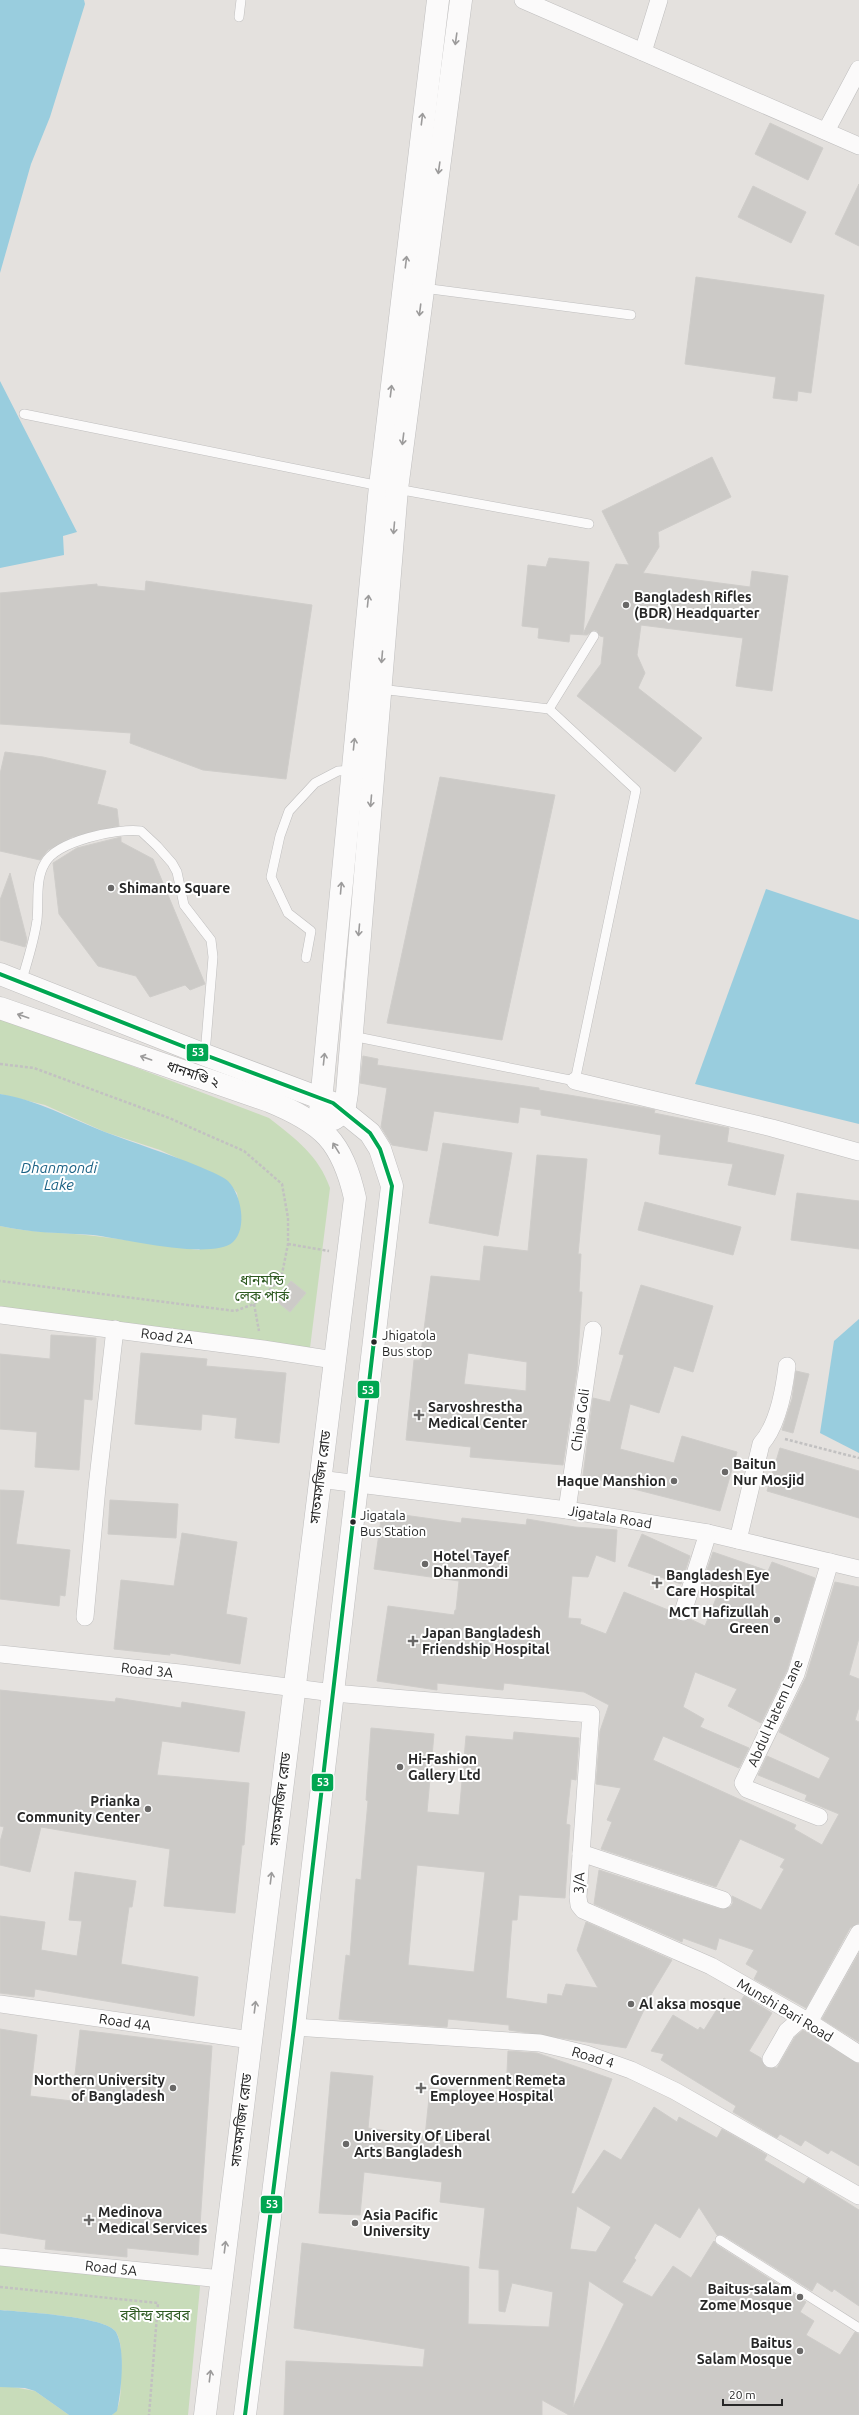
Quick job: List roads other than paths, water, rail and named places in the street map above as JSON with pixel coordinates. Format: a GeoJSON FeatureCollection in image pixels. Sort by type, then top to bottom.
{"type":"FeatureCollection","features":[{"type":"Feature","properties":{"kind":"main road"},"geometry":{"type":"LineString","coordinates":[[320,1128],[344,1112],[373,771],[370,688],[388,487],[438,0]]}},
{"type":"Feature","properties":{"kind":"main road"},"geometry":{"type":"LineString","coordinates":[[388,487],[423,288],[461,0]]}},
{"type":"Feature","properties":{"kind":"main road"},"geometry":{"type":"LineString","coordinates":[[320,1128],[320,1098],[352,770],[370,688]]}},
{"type":"Feature","properties":{"kind":"main road","name":"ধানমণ্ডি ২"},"geometry":{"type":"LineString","coordinates":[[0,974],[205,1056],[320,1098],[344,1112],[370,1133],[380,1149],[392,1186],[358,1483]]}},
{"type":"Feature","properties":{"kind":"main road","name":"ধানমণ্ডি ২"},"geometry":{"type":"LineString","coordinates":[[0,1008],[270,1101],[300,1115],[320,1128],[339,1152],[352,1183]]}},
{"type":"Feature","properties":{"kind":"main road","name":"সাতমসজিদ রোড"},"geometry":{"type":"LineString","coordinates":[[205,2415],[319,1479],[347,1255],[354,1217],[355,1198],[352,1183]]}},
{"type":"Feature","properties":{"kind":"main road"},"geometry":{"type":"LineString","coordinates":[[245,2415],[294,2027],[358,1483]]}},
{"type":"Feature","properties":{"kind":"street"},"geometry":{"type":"LineString","coordinates":[[523,0],[859,146]]}},
{"type":"Feature","properties":{"kind":"street"},"geometry":{"type":"LineString","coordinates":[[643,52],[659,0]]}},
{"type":"Feature","properties":{"kind":"street"},"geometry":{"type":"LineString","coordinates":[[826,131],[859,69]]}},
{"type":"Feature","properties":{"kind":"street"},"geometry":{"type":"LineString","coordinates":[[575,1081],[772,1128],[859,1152]]}},
{"type":"Feature","properties":{"kind":"street","name":"Road 2A"},"geometry":{"type":"LineString","coordinates":[[0,1315],[115,1329],[334,1360]]}},
{"type":"Feature","properties":{"kind":"street"},"geometry":{"type":"LineString","coordinates":[[85,1617],[97,1487],[115,1329]]}},
{"type":"Feature","properties":{"kind":"street","name":"Chipa Goli"},"geometry":{"type":"LineString","coordinates":[[567,1510],[593,1330]]}},
{"type":"Feature","properties":{"kind":"street"},"geometry":{"type":"LineString","coordinates":[[738,1540],[761,1444],[769,1435],[784,1384],[787,1366]]}},
{"type":"Feature","properties":{"kind":"street","name":"Jigatala Road"},"geometry":{"type":"LineString","coordinates":[[319,1479],[567,1510],[708,1533],[859,1569]]}},
{"type":"Feature","properties":{"kind":"street"},"geometry":{"type":"LineString","coordinates":[[683,1612],[708,1533]]}},
{"type":"Feature","properties":{"kind":"street","name":"Abdul Hatem Lane"},"geometry":{"type":"LineString","coordinates":[[819,1817],[747,1789],[743,1783],[796,1674],[830,1562]]}},
{"type":"Feature","properties":{"kind":"street","name":"Road 3A"},"geometry":{"type":"LineString","coordinates":[[0,1654],[180,1673],[333,1693],[590,1714]]}},
{"type":"Feature","properties":{"kind":"street","name":"3/A"},"geometry":{"type":"LineString","coordinates":[[590,1714],[578,1897],[579,1905],[583,1910],[711,1966]]}},
{"type":"Feature","properties":{"kind":"street"},"geometry":{"type":"LineString","coordinates":[[581,1853],[723,1900]]}},
{"type":"Feature","properties":{"kind":"street"},"geometry":{"type":"LineString","coordinates":[[771,2060],[788,2031],[806,2020],[859,1933]]}},
{"type":"Feature","properties":{"kind":"street","name":"Munshi Bari Road"},"geometry":{"type":"LineString","coordinates":[[711,1966],[806,2020],[859,2054]]}},
{"type":"Feature","properties":{"kind":"street","name":"Road 4A"},"geometry":{"type":"LineString","coordinates":[[0,2004],[251,2040]]}},
{"type":"Feature","properties":{"kind":"street","name":"Road 4"},"geometry":{"type":"LineString","coordinates":[[294,2027],[540,2044],[586,2054],[631,2070],[675,2091],[859,2196]]}},
{"type":"Feature","properties":{"kind":"street","name":"Road 5A"},"geometry":{"type":"LineString","coordinates":[[0,2256],[222,2279]]}},
{"type":"Feature","properties":{"kind":"lane"},"geometry":{"type":"LineString","coordinates":[[238,17],[241,0]]}},
{"type":"Feature","properties":{"kind":"lane"},"geometry":{"type":"LineString","coordinates":[[423,288],[631,315]]}},
{"type":"Feature","properties":{"kind":"lane"},"geometry":{"type":"LineString","coordinates":[[24,414],[388,487],[589,524]]}},
{"type":"Feature","properties":{"kind":"lane"},"geometry":{"type":"LineString","coordinates":[[549,709],[594,636]]}},
{"type":"Feature","properties":{"kind":"lane"},"geometry":{"type":"LineString","coordinates":[[350,1036],[575,1081],[636,790],[549,709],[370,688]]}},
{"type":"Feature","properties":{"kind":"lane"},"geometry":{"type":"LineString","coordinates":[[306,958],[311,931],[288,914],[271,877],[280,836],[289,811],[315,783],[338,771],[373,771]]}},
{"type":"Feature","properties":{"kind":"lane"},"geometry":{"type":"LineString","coordinates":[[21,983],[34,937],[41,872],[45,862],[64,849],[87,838],[110,831],[141,831],[172,863],[177,872],[184,905],[211,940],[212,957],[205,1056]]}},
{"type":"Feature","properties":{"kind":"lane"},"geometry":{"type":"LineString","coordinates":[[720,2240],[859,2328]]}},
{"type":"Feature","properties":{"kind":"water"},"geometry":{"type":"Polygon","coordinates":[[[0,0],[84,0],[85,4],[50,117],[31,164],[0,273],[0,0]]]}},
{"type":"Feature","properties":{"kind":"water"},"geometry":{"type":"Polygon","coordinates":[[[0,381],[77,532],[63,536],[64,555],[0,568],[0,381]]]}},
{"type":"Feature","properties":{"kind":"water"},"geometry":{"type":"Polygon","coordinates":[[[766,889],[859,920],[859,1124],[695,1084],[766,889]]]}},
{"type":"Feature","properties":{"kind":"water","name":"Dhanmondi Lake"},"geometry":{"type":"Polygon","coordinates":[[[0,1094],[27,1100],[105,1132],[186,1161],[222,1177],[233,1187],[239,1202],[241,1220],[238,1236],[233,1242],[222,1247],[187,1249],[93,1235],[35,1231],[0,1226],[0,1094]]]}},
{"type":"Feature","properties":{"kind":"water"},"geometry":{"type":"Polygon","coordinates":[[[859,1319],[859,1453],[820,1433],[834,1341],[859,1319]]]}},
{"type":"Feature","properties":{"kind":"water"},"geometry":{"type":"Polygon","coordinates":[[[0,2310],[62,2316],[97,2322],[116,2332],[121,2349],[122,2360],[120,2393],[117,2411],[112,2415],[69,2415],[35,2391],[25,2388],[0,2387],[0,2310]]]}},
{"type":"Feature","properties":{"kind":"place","name":"Bangladesh Rifles (BDR) Headquarter"},"geometry":{"type":"Point","coordinates":[626,605]}},
{"type":"Feature","properties":{"kind":"place","name":"Shimanto Square"},"geometry":{"type":"Point","coordinates":[111,888]}},
{"type":"Feature","properties":{"kind":"place","name":"Jhigatola Bus stop"},"geometry":{"type":"Point","coordinates":[374,1342]}},
{"type":"Feature","properties":{"kind":"place","name":"Sarvoshrestha Medical Center"},"geometry":{"type":"Point","coordinates":[419,1415]}},
{"type":"Feature","properties":{"kind":"place","name":"Baitun Nur Mosjid"},"geometry":{"type":"Point","coordinates":[725,1472]}},
{"type":"Feature","properties":{"kind":"place","name":"Haque Manshion"},"geometry":{"type":"Point","coordinates":[674,1481]}},
{"type":"Feature","properties":{"kind":"place","name":"Jigatala Bus Station"},"geometry":{"type":"Point","coordinates":[353,1522]}},
{"type":"Feature","properties":{"kind":"place","name":"Hotel Tayef Dhanmondi"},"geometry":{"type":"Point","coordinates":[425,1564]}},
{"type":"Feature","properties":{"kind":"place","name":"Bangladesh Eye Care Hospital"},"geometry":{"type":"Point","coordinates":[657,1583]}},
{"type":"Feature","properties":{"kind":"place","name":"MCT Hafizullah Green"},"geometry":{"type":"Point","coordinates":[777,1620]}},
{"type":"Feature","properties":{"kind":"place","name":"Japan Bangladesh Friendship Hospital"},"geometry":{"type":"Point","coordinates":[413,1641]}},
{"type":"Feature","properties":{"kind":"place","name":"Hi-Fashion Gallery Ltd"},"geometry":{"type":"Point","coordinates":[400,1767]}},
{"type":"Feature","properties":{"kind":"place","name":"Prianka Community Center"},"geometry":{"type":"Point","coordinates":[148,1809]}},
{"type":"Feature","properties":{"kind":"place","name":"Al aksa mosque"},"geometry":{"type":"Point","coordinates":[631,2004]}},
{"type":"Feature","properties":{"kind":"place","name":"Northern University of Bangladesh"},"geometry":{"type":"Point","coordinates":[173,2088]}},
{"type":"Feature","properties":{"kind":"place","name":"Government Remeta Employee Hospital"},"geometry":{"type":"Point","coordinates":[421,2088]}},
{"type":"Feature","properties":{"kind":"place","name":"University Of Liberal Arts Bangladesh"},"geometry":{"type":"Point","coordinates":[346,2144]}},
{"type":"Feature","properties":{"kind":"place","name":"Medinova Medical Services"},"geometry":{"type":"Point","coordinates":[89,2220]}},
{"type":"Feature","properties":{"kind":"place","name":"Asia Pacific University"},"geometry":{"type":"Point","coordinates":[355,2223]}},
{"type":"Feature","properties":{"kind":"place","name":"Baitus-salam Zome Mosque"},"geometry":{"type":"Point","coordinates":[800,2297]}},
{"type":"Feature","properties":{"kind":"place","name":"Baitus Salam Mosque"},"geometry":{"type":"Point","coordinates":[800,2351]}},
{"type":"Feature","properties":{"kind":"park label","name":"ধানমন্ডি লেক পার্ক"},"geometry":{"type":"Point","coordinates":[262,1288]}},
{"type":"Feature","properties":{"kind":"park label","name":"রবীন্দ্র সরবর"},"geometry":{"type":"Point","coordinates":[155,2315]}}]}
